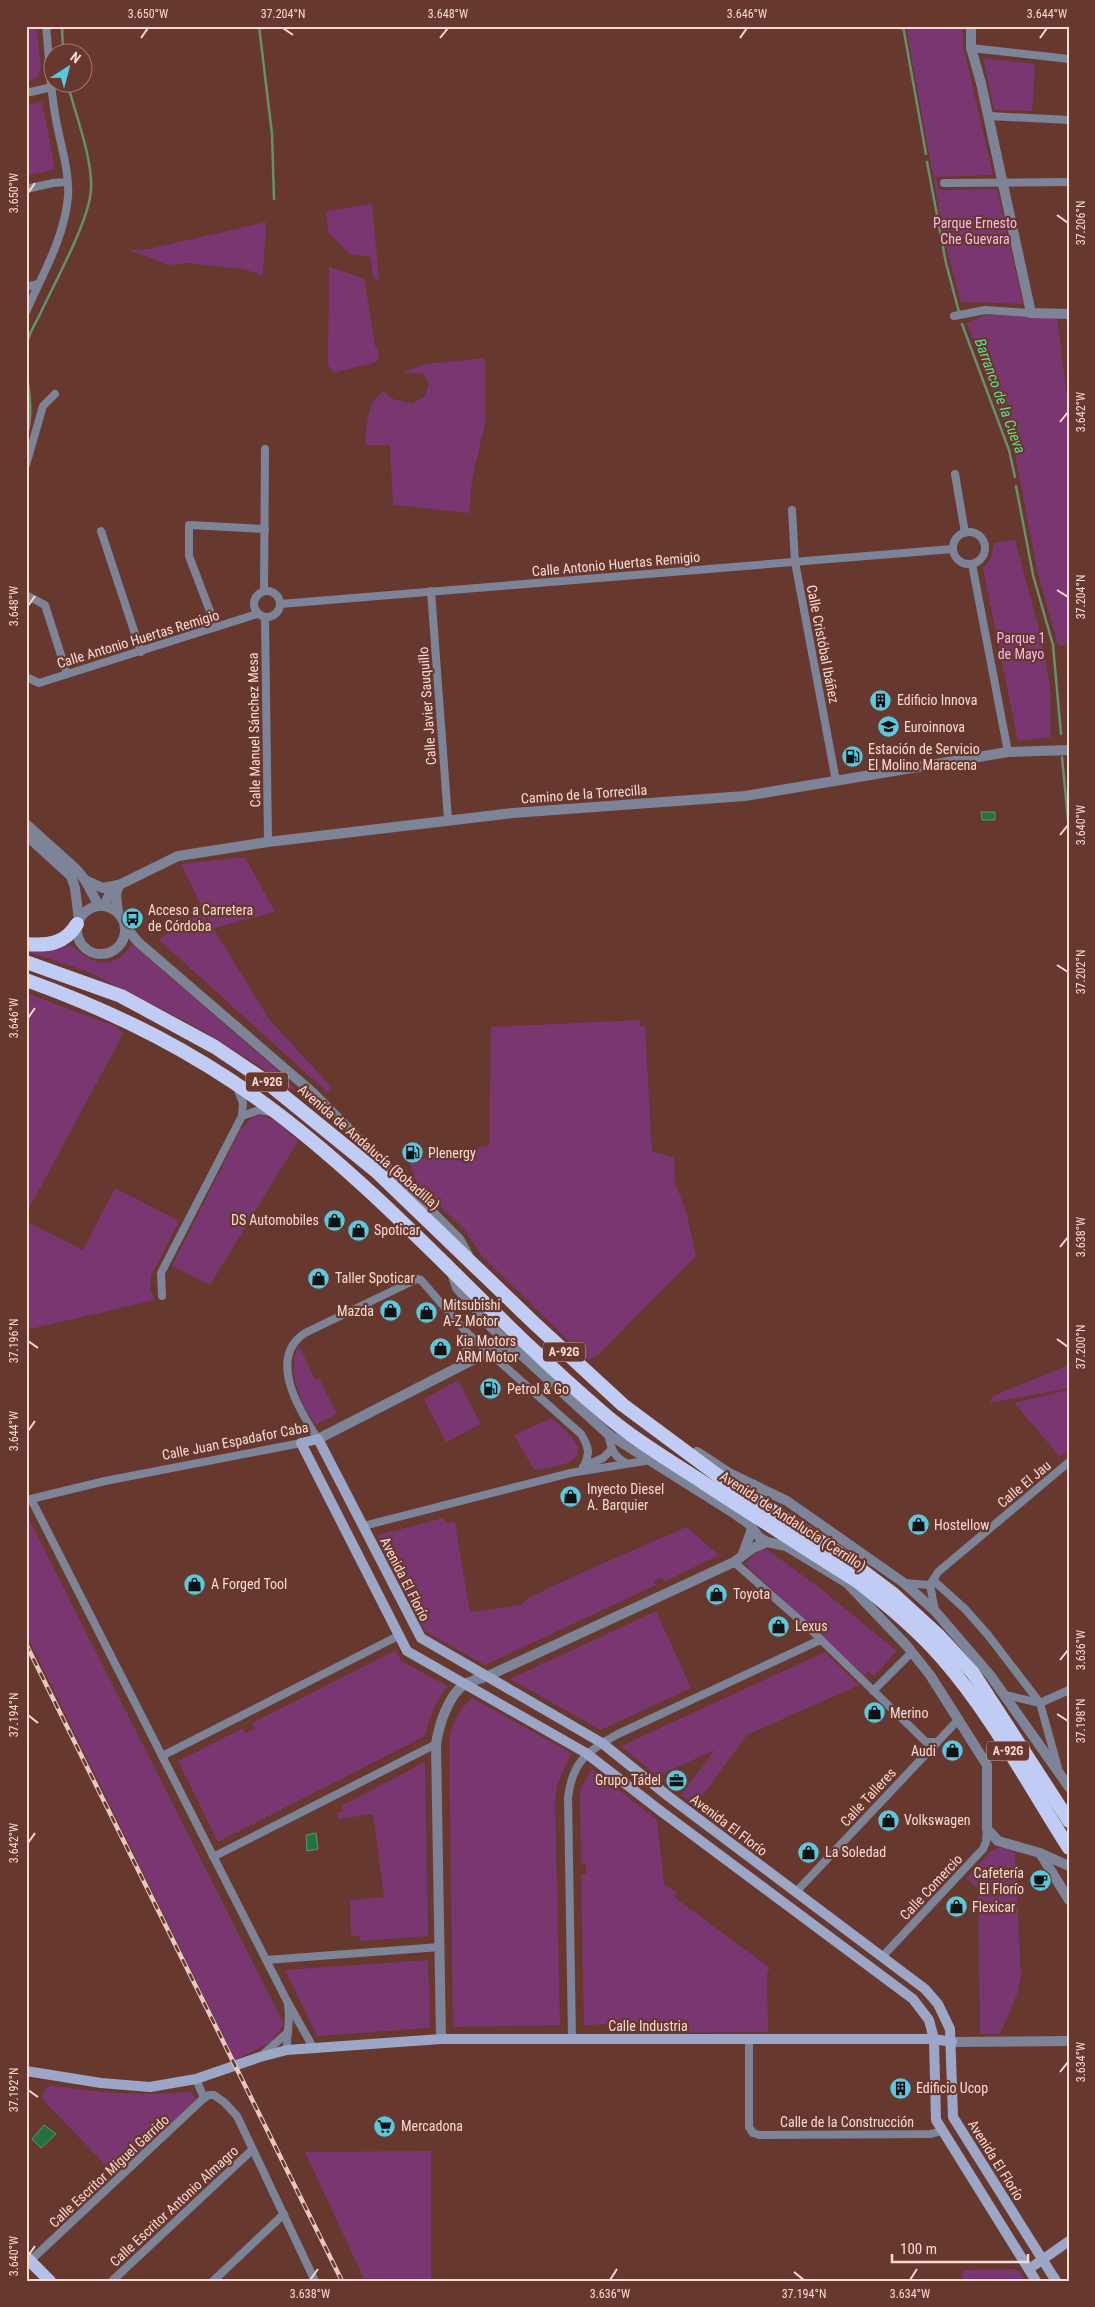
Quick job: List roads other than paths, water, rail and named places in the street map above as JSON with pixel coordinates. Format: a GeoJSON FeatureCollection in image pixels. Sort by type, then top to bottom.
{"type":"FeatureCollection","features":[{"type":"Feature","properties":{"kind":"highway"},"geometry":{"type":"LineString","coordinates":[[26,944],[39,945],[58,942],[72,932],[78,922]]}},
{"type":"Feature","properties":{"kind":"highway","name":"Avenida de Andalucía (Bobadilla)"},"geometry":{"type":"LineString","coordinates":[[26,962],[121,996],[215,1047],[284,1095],[369,1165],[470,1260]]}},
{"type":"Feature","properties":{"kind":"highway","name":"A-92G"},"geometry":{"type":"LineString","coordinates":[[30,982],[142,1027],[235,1084],[277,1113],[357,1181],[449,1267]]}},
{"type":"Feature","properties":{"kind":"highway","name":"Avenida de Andalucía (Cerrillo)"},"geometry":{"type":"LineString","coordinates":[[470,1260],[584,1371],[664,1437],[753,1518]]}},
{"type":"Feature","properties":{"kind":"highway","name":"Avenida de Andalucía (Cerrillo)"},"geometry":{"type":"LineString","coordinates":[[449,1267],[541,1358],[606,1415],[668,1461],[780,1536],[830,1564],[885,1603],[941,1658],[972,1697],[1069,1848]]}},
{"type":"Feature","properties":{"kind":"highway","name":"Avenida de Andalucía (Cerrillo)"},"geometry":{"type":"LineString","coordinates":[[780,1536],[859,1568],[909,1608],[973,1673],[1069,1821]]}},
{"type":"Feature","properties":{"kind":"main road","name":"Calle Juan Espadafor Caba"},"geometry":{"type":"LineString","coordinates":[[302,1444],[318,1439]]}},
{"type":"Feature","properties":{"kind":"main road","name":"Avenida El Florío"},"geometry":{"type":"LineString","coordinates":[[318,1439],[414,1628],[421,1638],[602,1743],[668,1796],[925,1990],[938,2004],[950,2029],[952,2042],[953,2116],[1056,2281]]}},
{"type":"Feature","properties":{"kind":"main road"},"geometry":{"type":"LineString","coordinates":[[302,1444],[407,1651],[586,1753],[786,1906],[913,1999],[922,2009],[934,2039],[936,2120],[941,2131],[1036,2281]]}},
{"type":"Feature","properties":{"kind":"main road"},"geometry":{"type":"LineString","coordinates":[[347,1534],[363,1526]]}},
{"type":"Feature","properties":{"kind":"main road"},"geometry":{"type":"LineString","coordinates":[[398,1636],[414,1628]]}},
{"type":"Feature","properties":{"kind":"main road"},"geometry":{"type":"LineString","coordinates":[[786,1906],[796,1892]]}},
{"type":"Feature","properties":{"kind":"main road"},"geometry":{"type":"LineString","coordinates":[[871,1969],[882,1957]]}},
{"type":"Feature","properties":{"kind":"main road","name":"Calle Industria"},"geometry":{"type":"LineString","coordinates":[[26,2071],[138,2086],[163,2085],[196,2079],[260,2057],[287,2050],[441,2039],[934,2039],[952,2042]]}},
{"type":"Feature","properties":{"kind":"main road"},"geometry":{"type":"LineString","coordinates":[[941,2131],[956,2122]]}},
{"type":"Feature","properties":{"kind":"main road"},"geometry":{"type":"LineString","coordinates":[[1028,2269],[1069,2241]]}},
{"type":"Feature","properties":{"kind":"main road"},"geometry":{"type":"LineString","coordinates":[[28,2259],[50,2281]]}},
{"type":"Feature","properties":{"kind":"street"},"geometry":{"type":"LineString","coordinates":[[46,26],[48,42]]}},
{"type":"Feature","properties":{"kind":"street"},"geometry":{"type":"LineString","coordinates":[[971,26],[972,48],[989,116],[1032,312]]}},
{"type":"Feature","properties":{"kind":"street"},"geometry":{"type":"LineString","coordinates":[[972,48],[1069,58]]}},
{"type":"Feature","properties":{"kind":"street"},"geometry":{"type":"LineString","coordinates":[[26,93],[42,89]]}},
{"type":"Feature","properties":{"kind":"street"},"geometry":{"type":"LineString","coordinates":[[26,312],[38,284],[49,266],[65,215],[67,182],[53,92]]}},
{"type":"Feature","properties":{"kind":"street"},"geometry":{"type":"LineString","coordinates":[[989,116],[1069,120]]}},
{"type":"Feature","properties":{"kind":"street"},"geometry":{"type":"LineString","coordinates":[[26,190],[52,183],[67,182]]}},
{"type":"Feature","properties":{"kind":"street"},"geometry":{"type":"LineString","coordinates":[[944,183],[1069,182]]}},
{"type":"Feature","properties":{"kind":"street"},"geometry":{"type":"LineString","coordinates":[[26,287],[38,284]]}},
{"type":"Feature","properties":{"kind":"street"},"geometry":{"type":"LineString","coordinates":[[954,316],[986,310],[1069,314]]}},
{"type":"Feature","properties":{"kind":"street"},"geometry":{"type":"LineString","coordinates":[[26,465],[42,406],[55,394]]}},
{"type":"Feature","properties":{"kind":"street"},"geometry":{"type":"LineString","coordinates":[[264,591],[265,449]]}},
{"type":"Feature","properties":{"kind":"street"},"geometry":{"type":"LineString","coordinates":[[955,474],[965,533]]}},
{"type":"Feature","properties":{"kind":"street","name":"Calle Cristóbal Ibáñez"},"geometry":{"type":"LineString","coordinates":[[792,510],[795,562],[836,781]]}},
{"type":"Feature","properties":{"kind":"street"},"geometry":{"type":"LineString","coordinates":[[216,628],[189,556],[189,525],[265,529]]}},
{"type":"Feature","properties":{"kind":"street"},"geometry":{"type":"LineString","coordinates":[[101,531],[141,652]]}},
{"type":"Feature","properties":{"kind":"street"},"geometry":{"type":"LineString","coordinates":[[965,533],[976,534],[984,545],[981,558],[972,564],[959,561],[953,549],[957,539],[965,533]]}},
{"type":"Feature","properties":{"kind":"street","name":"Calle Antonio Huertas Remigio"},"geometry":{"type":"LineString","coordinates":[[280,604],[953,549]]}},
{"type":"Feature","properties":{"kind":"street"},"geometry":{"type":"LineString","coordinates":[[972,564],[1008,752]]}},
{"type":"Feature","properties":{"kind":"street"},"geometry":{"type":"LineString","coordinates":[[264,591],[276,594],[280,604],[275,615],[265,618],[257,614],[254,608],[254,599],[264,591]]}},
{"type":"Feature","properties":{"kind":"street","name":"Calle Javier Sauquillo"},"geometry":{"type":"LineString","coordinates":[[431,591],[448,819]]}},
{"type":"Feature","properties":{"kind":"street"},"geometry":{"type":"LineString","coordinates":[[26,595],[45,605],[67,674]]}},
{"type":"Feature","properties":{"kind":"street","name":"Calle Antonio Huertas Remigio"},"geometry":{"type":"LineString","coordinates":[[26,677],[39,683],[257,614]]}},
{"type":"Feature","properties":{"kind":"street","name":"Calle Manuel Sánchez Mesa"},"geometry":{"type":"LineString","coordinates":[[265,618],[268,842]]}},
{"type":"Feature","properties":{"kind":"street","name":"Camino de la Torrecilla"},"geometry":{"type":"LineString","coordinates":[[1055,749],[1069,746]]}},
{"type":"Feature","properties":{"kind":"street","name":"Camino de la Torrecilla"},"geometry":{"type":"LineString","coordinates":[[101,906],[112,889],[119,884],[178,856],[268,842],[448,819],[745,796],[1008,752],[1069,750]]}},
{"type":"Feature","properties":{"kind":"street"},"geometry":{"type":"LineString","coordinates":[[26,824],[85,880],[101,906],[118,913]]}},
{"type":"Feature","properties":{"kind":"street"},"geometry":{"type":"LineString","coordinates":[[26,835],[71,876],[75,888],[78,922],[77,935],[82,945],[90,952],[100,954],[111,952],[119,946],[124,936],[125,926]]}},
{"type":"Feature","properties":{"kind":"street","name":"Camino de la Torrecilla"},"geometry":{"type":"LineString","coordinates":[[85,880],[102,888],[119,884]]}},
{"type":"Feature","properties":{"kind":"street"},"geometry":{"type":"LineString","coordinates":[[119,884],[116,894],[118,913],[125,926],[138,942],[312,1092],[458,1239],[470,1260]]}},
{"type":"Feature","properties":{"kind":"street"},"geometry":{"type":"LineString","coordinates":[[78,922],[89,909],[101,906]]}},
{"type":"Feature","properties":{"kind":"street"},"geometry":{"type":"LineString","coordinates":[[162,1296],[161,1273],[242,1116],[243,1103],[235,1084]]}},
{"type":"Feature","properties":{"kind":"street"},"geometry":{"type":"LineString","coordinates":[[242,1116],[259,1110],[277,1113]]}},
{"type":"Feature","properties":{"kind":"street","name":"Avenida de Andalucía (Cerrillo)"},"geometry":{"type":"LineString","coordinates":[[449,1267],[457,1288],[492,1328],[608,1434],[753,1518],[780,1536],[786,1546],[811,1560],[860,1595],[907,1646],[930,1675],[987,1765],[987,1829]]}},
{"type":"Feature","properties":{"kind":"street"},"geometry":{"type":"LineString","coordinates":[[318,1439],[303,1416],[286,1371],[288,1353],[298,1338],[417,1279],[421,1280],[466,1332],[581,1434],[587,1444],[589,1455],[584,1466]]}},
{"type":"Feature","properties":{"kind":"street"},"geometry":{"type":"LineString","coordinates":[[488,1352],[492,1339],[492,1328]]}},
{"type":"Feature","properties":{"kind":"street"},"geometry":{"type":"LineString","coordinates":[[461,1365],[468,1345],[466,1332]]}},
{"type":"Feature","properties":{"kind":"street"},"geometry":{"type":"LineString","coordinates":[[488,1352],[500,1348],[517,1351]]}},
{"type":"Feature","properties":{"kind":"street","name":"Calle Juan Espadafor Caba"},"geometry":{"type":"LineString","coordinates":[[318,1439],[488,1352]]}},
{"type":"Feature","properties":{"kind":"street"},"geometry":{"type":"LineString","coordinates":[[541,1358],[552,1384]]}},
{"type":"Feature","properties":{"kind":"street"},"geometry":{"type":"LineString","coordinates":[[608,1434],[611,1450],[617,1458],[626,1463]]}},
{"type":"Feature","properties":{"kind":"street","name":"Avenida de Andalucía (Cerrillo)"},"geometry":{"type":"LineString","coordinates":[[664,1437],[688,1446],[729,1473],[795,1506],[904,1583],[935,1611],[974,1657],[1004,1695],[1069,1787]]}},
{"type":"Feature","properties":{"kind":"street","name":"Calle Juan Espadafor Caba"},"geometry":{"type":"LineString","coordinates":[[162,1756],[31,1499],[105,1481],[302,1444]]}},
{"type":"Feature","properties":{"kind":"street"},"geometry":{"type":"LineString","coordinates":[[570,1473],[603,1458],[611,1450]]}},
{"type":"Feature","properties":{"kind":"street"},"geometry":{"type":"LineString","coordinates":[[363,1526],[570,1473],[652,1460]]}},
{"type":"Feature","properties":{"kind":"street","name":"Calle El Jau"},"geometry":{"type":"LineString","coordinates":[[931,1582],[940,1570],[1069,1462]]}},
{"type":"Feature","properties":{"kind":"street"},"geometry":{"type":"LineString","coordinates":[[743,1554],[753,1518],[774,1494]]}},
{"type":"Feature","properties":{"kind":"street"},"geometry":{"type":"LineString","coordinates":[[441,2039],[436,1744],[441,1718],[447,1707],[466,1684],[488,1676],[734,1562],[743,1554],[780,1536],[795,1506]]}},
{"type":"Feature","properties":{"kind":"street"},"geometry":{"type":"LineString","coordinates":[[811,1560],[830,1564]]}},
{"type":"Feature","properties":{"kind":"street"},"geometry":{"type":"LineString","coordinates":[[734,1562],[820,1640],[926,1742],[937,1742]]}},
{"type":"Feature","properties":{"kind":"street"},"geometry":{"type":"LineString","coordinates":[[931,1582],[935,1611]]}},
{"type":"Feature","properties":{"kind":"street"},"geometry":{"type":"LineString","coordinates":[[904,1583],[931,1582],[965,1609],[1040,1703],[1059,1773]]}},
{"type":"Feature","properties":{"kind":"street"},"geometry":{"type":"LineString","coordinates":[[314,2049],[287,2001],[162,1756],[398,1636]]}},
{"type":"Feature","properties":{"kind":"street"},"geometry":{"type":"LineString","coordinates":[[572,2039],[568,1798],[572,1776],[586,1753],[602,1743],[820,1640]]}},
{"type":"Feature","properties":{"kind":"street"},"geometry":{"type":"LineString","coordinates":[[873,1691],[911,1653]]}},
{"type":"Feature","properties":{"kind":"street"},"geometry":{"type":"LineString","coordinates":[[974,1657],[989,1696]]}},
{"type":"Feature","properties":{"kind":"street"},"geometry":{"type":"LineString","coordinates":[[1020,1697],[1026,1684]]}},
{"type":"Feature","properties":{"kind":"street"},"geometry":{"type":"LineString","coordinates":[[1004,1695],[1020,1697],[1040,1703],[1069,1690]]}},
{"type":"Feature","properties":{"kind":"street","name":"Calle Talleres"},"geometry":{"type":"LineString","coordinates":[[796,1892],[958,1719]]}},
{"type":"Feature","properties":{"kind":"street"},"geometry":{"type":"LineString","coordinates":[[214,1857],[436,1744]]}},
{"type":"Feature","properties":{"kind":"street"},"geometry":{"type":"LineString","coordinates":[[987,1829],[998,1841],[1040,1853],[1069,1866]]}},
{"type":"Feature","properties":{"kind":"street","name":"Calle Comercio"},"geometry":{"type":"LineString","coordinates":[[882,1957],[982,1850],[986,1842],[987,1829]]}},
{"type":"Feature","properties":{"kind":"street"},"geometry":{"type":"LineString","coordinates":[[1040,1853],[1069,1900]]}},
{"type":"Feature","properties":{"kind":"street"},"geometry":{"type":"LineString","coordinates":[[266,1960],[440,1947]]}},
{"type":"Feature","properties":{"kind":"street"},"geometry":{"type":"LineString","coordinates":[[287,2001],[291,2020],[287,2050]]}},
{"type":"Feature","properties":{"kind":"street"},"geometry":{"type":"LineString","coordinates":[[260,2057],[288,2032]]}},
{"type":"Feature","properties":{"kind":"street","name":"Calle de la Construcción"},"geometry":{"type":"LineString","coordinates":[[749,2040],[749,2127],[753,2133],[766,2135],[921,2134],[941,2131]]}},
{"type":"Feature","properties":{"kind":"street","name":"Calle Industria"},"geometry":{"type":"LineString","coordinates":[[952,2042],[1069,2041]]}},
{"type":"Feature","properties":{"kind":"street"},"geometry":{"type":"LineString","coordinates":[[196,2079],[204,2098],[214,2095],[237,2116],[314,2280]]}},
{"type":"Feature","properties":{"kind":"street","name":"Calle Escritor Miguel Garrido"},"geometry":{"type":"LineString","coordinates":[[28,2259],[204,2098]]}},
{"type":"Feature","properties":{"kind":"street","name":"Calle Escritor Antonio Almagro"},"geometry":{"type":"LineString","coordinates":[[112,2281],[252,2150]]}},
{"type":"Feature","properties":{"kind":"street"},"geometry":{"type":"LineString","coordinates":[[213,2281],[284,2214]]}},
{"type":"Feature","properties":{"kind":"waterway"},"geometry":{"type":"LineString","coordinates":[[62,26],[63,42]]}},
{"type":"Feature","properties":{"kind":"waterway"},"geometry":{"type":"LineString","coordinates":[[259,26],[272,134],[274,199]]}},
{"type":"Feature","properties":{"kind":"waterway","name":"Barranco de la Cueva"},"geometry":{"type":"LineString","coordinates":[[903,26],[926,154]]}},
{"type":"Feature","properties":{"kind":"waterway"},"geometry":{"type":"LineString","coordinates":[[26,438],[30,411],[26,363],[28,340],[78,234],[89,203],[91,190],[89,164],[83,136],[70,92]]}},
{"type":"Feature","properties":{"kind":"waterway","name":"Barranco de la Cueva"},"geometry":{"type":"LineString","coordinates":[[927,162],[946,263],[959,312]]}},
{"type":"Feature","properties":{"kind":"waterway","name":"Barranco de la Cueva"},"geometry":{"type":"LineString","coordinates":[[962,324],[1009,450],[1015,477]]}},
{"type":"Feature","properties":{"kind":"waterway","name":"Barranco de la Cueva"},"geometry":{"type":"LineString","coordinates":[[1016,486],[1033,575],[1053,645],[1061,734]]}},
{"type":"Feature","properties":{"kind":"waterway","name":"Barranco de la Cueva"},"geometry":{"type":"LineString","coordinates":[[1062,757],[1069,830]]}},
{"type":"Feature","properties":{"kind":"railway"},"geometry":{"type":"LineString","coordinates":[[26,1644],[342,2281]]}},
{"type":"Feature","properties":{"kind":"place","name":"Edificio Innova"},"geometry":{"type":"Point","coordinates":[881,700]}},
{"type":"Feature","properties":{"kind":"place","name":"Euroinnova"},"geometry":{"type":"Point","coordinates":[888,727]}},
{"type":"Feature","properties":{"kind":"place","name":"Estación de Servicio El Molino Maracena"},"geometry":{"type":"Point","coordinates":[852,757]}},
{"type":"Feature","properties":{"kind":"place","name":"Acceso a Carretera de Córdoba"},"geometry":{"type":"Point","coordinates":[132,918]}},
{"type":"Feature","properties":{"kind":"place","name":"Plenergy"},"geometry":{"type":"Point","coordinates":[412,1153]}},
{"type":"Feature","properties":{"kind":"place","name":"DS Automobiles"},"geometry":{"type":"Point","coordinates":[335,1220]}},
{"type":"Feature","properties":{"kind":"place","name":"Spoticar"},"geometry":{"type":"Point","coordinates":[358,1230]}},
{"type":"Feature","properties":{"kind":"place","name":"Taller Spoticar"},"geometry":{"type":"Point","coordinates":[319,1278]}},
{"type":"Feature","properties":{"kind":"place","name":"Mazda"},"geometry":{"type":"Point","coordinates":[390,1311]}},
{"type":"Feature","properties":{"kind":"place","name":"Mitsubishi A-Z Motor"},"geometry":{"type":"Point","coordinates":[427,1313]}},
{"type":"Feature","properties":{"kind":"place","name":"Kia Motors ARM Motor"},"geometry":{"type":"Point","coordinates":[440,1349]}},
{"type":"Feature","properties":{"kind":"place","name":"Petrol & Go"},"geometry":{"type":"Point","coordinates":[491,1389]}},
{"type":"Feature","properties":{"kind":"place","name":"Inyecto Diesel A. Barquier"},"geometry":{"type":"Point","coordinates":[571,1497]}},
{"type":"Feature","properties":{"kind":"place","name":"Hostellow"},"geometry":{"type":"Point","coordinates":[918,1525]}},
{"type":"Feature","properties":{"kind":"place","name":"A Forged Tool"},"geometry":{"type":"Point","coordinates":[195,1584]}},
{"type":"Feature","properties":{"kind":"place","name":"Toyota"},"geometry":{"type":"Point","coordinates":[717,1594]}},
{"type":"Feature","properties":{"kind":"place","name":"Lexus"},"geometry":{"type":"Point","coordinates":[779,1626]}},
{"type":"Feature","properties":{"kind":"place","name":"Merino"},"geometry":{"type":"Point","coordinates":[874,1713]}},
{"type":"Feature","properties":{"kind":"place","name":"Audi"},"geometry":{"type":"Point","coordinates":[952,1751]}},
{"type":"Feature","properties":{"kind":"place","name":"Grupo Tádel"},"geometry":{"type":"Point","coordinates":[677,1780]}},
{"type":"Feature","properties":{"kind":"place","name":"Volkswagen"},"geometry":{"type":"Point","coordinates":[888,1820]}},
{"type":"Feature","properties":{"kind":"place","name":"La Soledad"},"geometry":{"type":"Point","coordinates":[809,1852]}},
{"type":"Feature","properties":{"kind":"place","name":"Cafetería El Florío"},"geometry":{"type":"Point","coordinates":[1040,1881]}},
{"type":"Feature","properties":{"kind":"place","name":"Flexicar"},"geometry":{"type":"Point","coordinates":[956,1907]}},
{"type":"Feature","properties":{"kind":"place","name":"Edificio Ucop"},"geometry":{"type":"Point","coordinates":[900,2088]}},
{"type":"Feature","properties":{"kind":"place","name":"Mercadona"},"geometry":{"type":"Point","coordinates":[385,2126]}},
{"type":"Feature","properties":{"kind":"park label","name":"Parque Ernesto Che Guevara"},"geometry":{"type":"Point","coordinates":[975,232]}},
{"type":"Feature","properties":{"kind":"park label","name":"Parque 1 de Mayo"},"geometry":{"type":"Point","coordinates":[1021,646]}}]}
